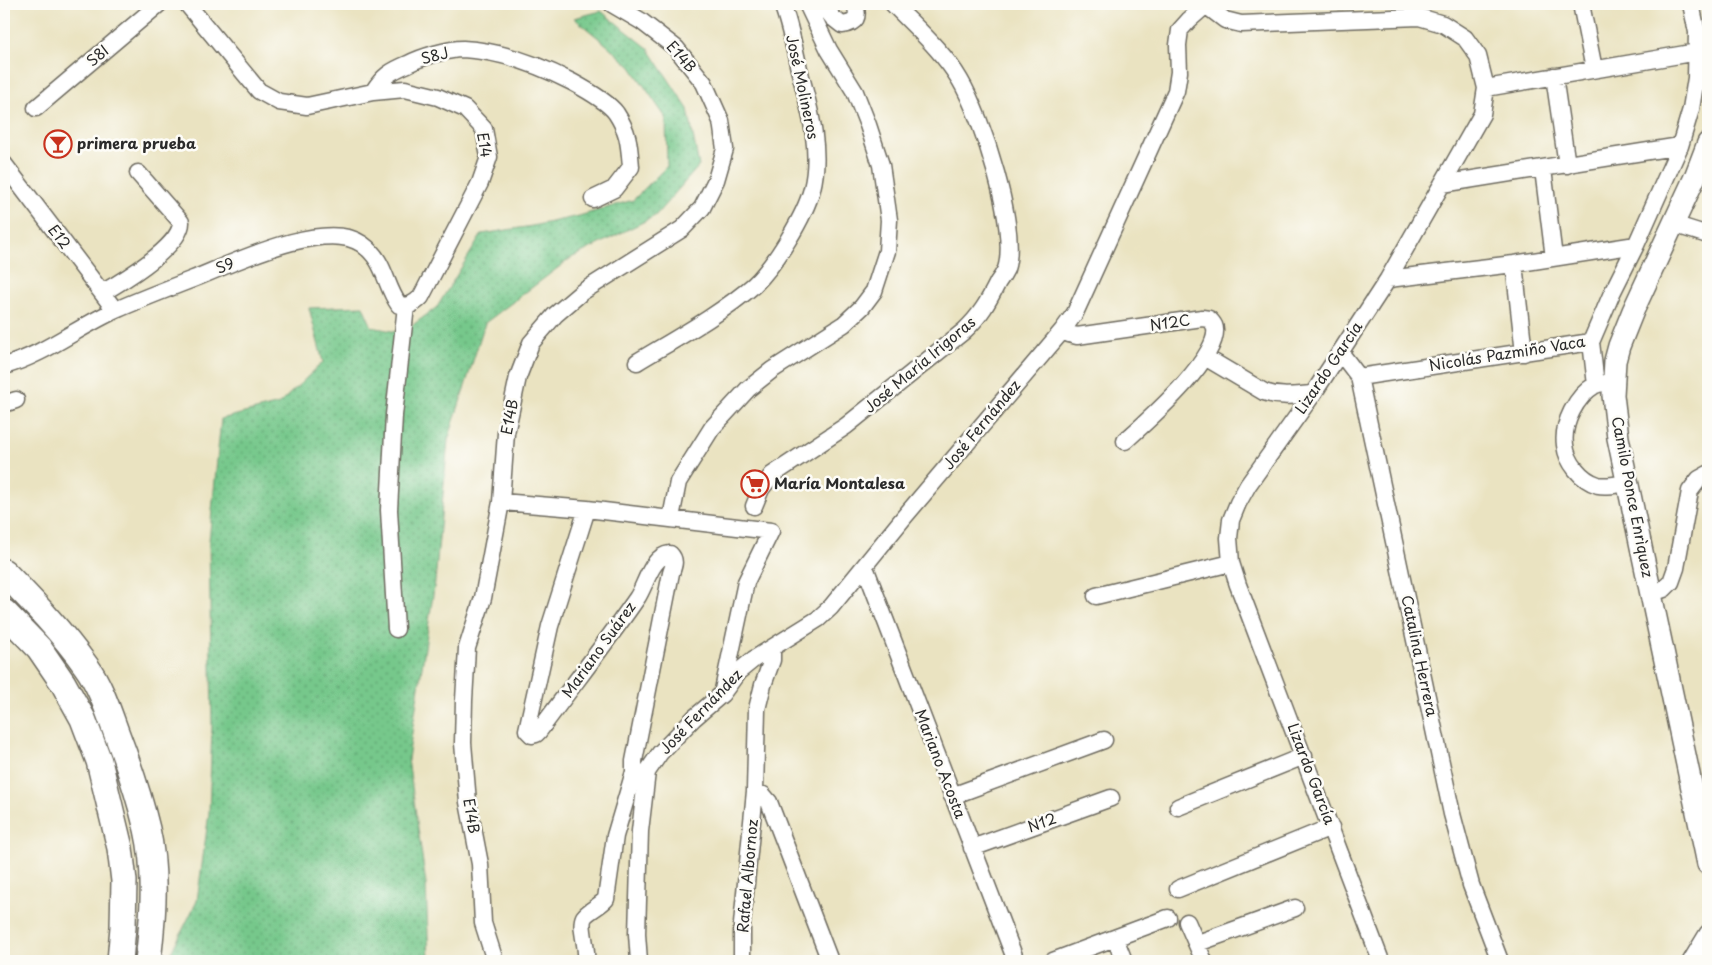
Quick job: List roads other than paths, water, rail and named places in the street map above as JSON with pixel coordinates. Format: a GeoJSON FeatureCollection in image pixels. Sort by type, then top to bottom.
{"type":"FeatureCollection","features":[{"type":"Feature","properties":{"kind":"highway"},"geometry":{"type":"LineString","coordinates":[[4,572],[63,636],[88,668],[105,701],[148,830],[152,868],[153,917],[148,961]]}},
{"type":"Feature","properties":{"kind":"highway"},"geometry":{"type":"LineString","coordinates":[[4,612],[39,648],[63,683],[83,719],[99,761],[120,848],[124,881],[120,961]]}},
{"type":"Feature","properties":{"kind":"main road","name":"Camilo Ponce Enrìquez"},"geometry":{"type":"LineString","coordinates":[[1708,143],[1702,180],[1673,224],[1623,333],[1615,362],[1605,384],[1613,395],[1618,438],[1708,864]]}},
{"type":"Feature","properties":{"kind":"street","name":"S8I"},"geometry":{"type":"LineString","coordinates":[[36,108],[159,4]]}},
{"type":"Feature","properties":{"kind":"street"},"geometry":{"type":"LineString","coordinates":[[187,4],[259,91],[280,102],[307,106],[373,92]]}},
{"type":"Feature","properties":{"kind":"street","name":"E14B"},"geometry":{"type":"LineString","coordinates":[[495,961],[483,922],[480,864],[468,802],[463,744],[467,648],[483,598],[500,502],[506,433],[518,377],[531,343],[555,315],[582,292],[682,229],[702,208],[716,180],[725,149],[721,121],[704,83],[676,48],[641,20],[612,4]]}},
{"type":"Feature","properties":{"kind":"street","name":"José Molineros"},"geometry":{"type":"LineString","coordinates":[[637,362],[721,310],[754,284],[774,261],[804,210],[812,189],[816,158],[809,110],[782,4]]}},
{"type":"Feature","properties":{"kind":"street"},"geometry":{"type":"LineString","coordinates":[[671,518],[678,482],[712,428],[748,388],[772,370],[844,324],[862,307],[874,291],[887,251],[889,220],[881,165],[855,92],[829,50],[807,4]]}},
{"type":"Feature","properties":{"kind":"street"},"geometry":{"type":"LineString","coordinates":[[822,4],[833,18],[842,25],[852,23],[856,18],[858,13],[854,4]]}},
{"type":"Feature","properties":{"kind":"street","name":"José María Irigoras"},"geometry":{"type":"LineString","coordinates":[[754,506],[761,489],[772,475],[846,426],[964,331],[978,317],[1006,269],[1009,251],[1005,211],[984,134],[975,110],[960,79],[938,50],[893,4]]}},
{"type":"Feature","properties":{"kind":"street"},"geometry":{"type":"LineString","coordinates":[[1581,4],[1594,69]]}},
{"type":"Feature","properties":{"kind":"street","name":"Nicolás Pazmiño Vaca"},"geometry":{"type":"LineString","coordinates":[[1358,378],[1591,342],[1680,146],[1691,109],[1696,78],[1697,32],[1692,4]]}},
{"type":"Feature","properties":{"kind":"street","name":"Lizardo García"},"geometry":{"type":"LineString","coordinates":[[1205,5],[1225,20],[1242,24],[1362,11],[1419,17],[1443,24],[1465,38],[1478,56],[1486,88],[1482,114],[1388,279],[1313,394],[1248,485],[1231,520],[1229,538],[1231,563],[1238,586],[1381,961]]}},
{"type":"Feature","properties":{"kind":"street","name":"José Fernández"},"geometry":{"type":"LineString","coordinates":[[586,961],[585,939],[581,926],[585,916],[600,906],[606,899],[615,836],[641,772],[694,718],[722,694],[738,672],[754,659],[818,620],[831,607],[1075,313],[1176,91],[1179,72],[1178,45],[1180,30],[1205,5]]}},
{"type":"Feature","properties":{"kind":"street","name":"S8J"},"geometry":{"type":"LineString","coordinates":[[373,92],[380,80],[392,71],[421,58],[462,49],[505,56],[549,70],[589,91],[615,111],[629,137],[631,167],[614,189],[593,199]]}},
{"type":"Feature","properties":{"kind":"street"},"geometry":{"type":"LineString","coordinates":[[1486,88],[1697,52]]}},
{"type":"Feature","properties":{"kind":"street"},"geometry":{"type":"LineString","coordinates":[[1554,76],[1566,165]]}},
{"type":"Feature","properties":{"kind":"street","name":"E14"},"geometry":{"type":"LineString","coordinates":[[373,92],[405,88],[438,97],[465,109],[484,129],[489,157],[480,184],[421,296],[414,304],[406,306]]}},
{"type":"Feature","properties":{"kind":"street"},"geometry":{"type":"LineString","coordinates":[[1442,184],[1680,146]]}},
{"type":"Feature","properties":{"kind":"street","name":"E12"},"geometry":{"type":"LineString","coordinates":[[4,164],[115,310]]}},
{"type":"Feature","properties":{"kind":"street"},"geometry":{"type":"LineString","coordinates":[[1543,169],[1554,258]]}},
{"type":"Feature","properties":{"kind":"street"},"geometry":{"type":"LineString","coordinates":[[102,293],[148,263],[171,243],[181,226],[181,222],[138,172]]}},
{"type":"Feature","properties":{"kind":"street"},"geometry":{"type":"LineString","coordinates":[[1673,224],[1708,235]]}},
{"type":"Feature","properties":{"kind":"street","name":"S9"},"geometry":{"type":"LineString","coordinates":[[5,364],[53,344],[115,310],[273,247],[314,238],[345,236],[362,244],[376,257],[385,273],[393,296],[399,305],[406,306]]}},
{"type":"Feature","properties":{"kind":"street"},"geometry":{"type":"LineString","coordinates":[[1388,279],[1514,264],[1636,246]]}},
{"type":"Feature","properties":{"kind":"street"},"geometry":{"type":"LineString","coordinates":[[1514,264],[1524,353]]}},
{"type":"Feature","properties":{"kind":"street"},"geometry":{"type":"LineString","coordinates":[[396,629],[389,510],[397,384],[406,306]]}},
{"type":"Feature","properties":{"kind":"street","name":"N12C"},"geometry":{"type":"LineString","coordinates":[[1062,331],[1077,336],[1202,318],[1210,319],[1214,325],[1215,332],[1205,357]]}},
{"type":"Feature","properties":{"kind":"street"},"geometry":{"type":"LineString","coordinates":[[1591,342],[1605,384],[1579,400],[1572,411],[1564,444],[1567,455],[1579,474],[1598,485],[1628,483]]}},
{"type":"Feature","properties":{"kind":"street","name":"Catalina Herrera"},"geometry":{"type":"LineString","coordinates":[[1340,352],[1358,378],[1452,814],[1471,886],[1500,961]]}},
{"type":"Feature","properties":{"kind":"street"},"geometry":{"type":"LineString","coordinates":[[1125,441],[1177,393],[1205,357],[1272,395],[1313,394]]}},
{"type":"Feature","properties":{"kind":"street"},"geometry":{"type":"LineString","coordinates":[[1652,593],[1664,589],[1671,582],[1676,568],[1690,491],[1699,478],[1708,474]]}},
{"type":"Feature","properties":{"kind":"street"},"geometry":{"type":"LineString","coordinates":[[500,502],[587,509],[771,531],[746,582],[722,694]]}},
{"type":"Feature","properties":{"kind":"street","name":"Mariano Suárez"},"geometry":{"type":"LineString","coordinates":[[587,509],[550,626],[527,730],[532,735],[536,734],[638,596],[652,569],[664,554],[670,554],[674,564],[634,760],[641,772],[637,934],[639,961]]}},
{"type":"Feature","properties":{"kind":"street"},"geometry":{"type":"LineString","coordinates":[[1096,596],[1231,563]]}},
{"type":"Feature","properties":{"kind":"street","name":"Mariano Acosta"},"geometry":{"type":"LineString","coordinates":[[865,567],[1016,961]]}},
{"type":"Feature","properties":{"kind":"street","name":"Rafael Albornoz"},"geometry":{"type":"LineString","coordinates":[[742,961],[742,924],[755,791],[758,709],[767,672],[772,660],[772,648]]}},
{"type":"Feature","properties":{"kind":"street"},"geometry":{"type":"LineString","coordinates":[[952,796],[1104,740]]}},
{"type":"Feature","properties":{"kind":"street"},"geometry":{"type":"LineString","coordinates":[[1178,807],[1304,756]]}},
{"type":"Feature","properties":{"kind":"street"},"geometry":{"type":"LineString","coordinates":[[755,791],[763,795],[769,802],[830,961]]}},
{"type":"Feature","properties":{"kind":"street","name":"N12"},"geometry":{"type":"LineString","coordinates":[[972,848],[1111,798]]}},
{"type":"Feature","properties":{"kind":"street"},"geometry":{"type":"LineString","coordinates":[[1178,888],[1331,826]]}},
{"type":"Feature","properties":{"kind":"street"},"geometry":{"type":"LineString","coordinates":[[1198,943],[1294,908]]}},
{"type":"Feature","properties":{"kind":"street"},"geometry":{"type":"LineString","coordinates":[[1053,961],[1168,918]]}},
{"type":"Feature","properties":{"kind":"street"},"geometry":{"type":"LineString","coordinates":[[1187,922],[1198,943],[1204,961]]}},
{"type":"Feature","properties":{"kind":"street"},"geometry":{"type":"LineString","coordinates":[[1691,961],[1708,933]]}},
{"type":"Feature","properties":{"kind":"street"},"geometry":{"type":"LineString","coordinates":[[1115,938],[1124,961]]}},
{"type":"Feature","properties":{"kind":"place","name":"primera prueba"},"geometry":{"type":"Point","coordinates":[58,144]}},
{"type":"Feature","properties":{"kind":"place","name":"María Montalesa"},"geometry":{"type":"Point","coordinates":[755,484]}}]}
